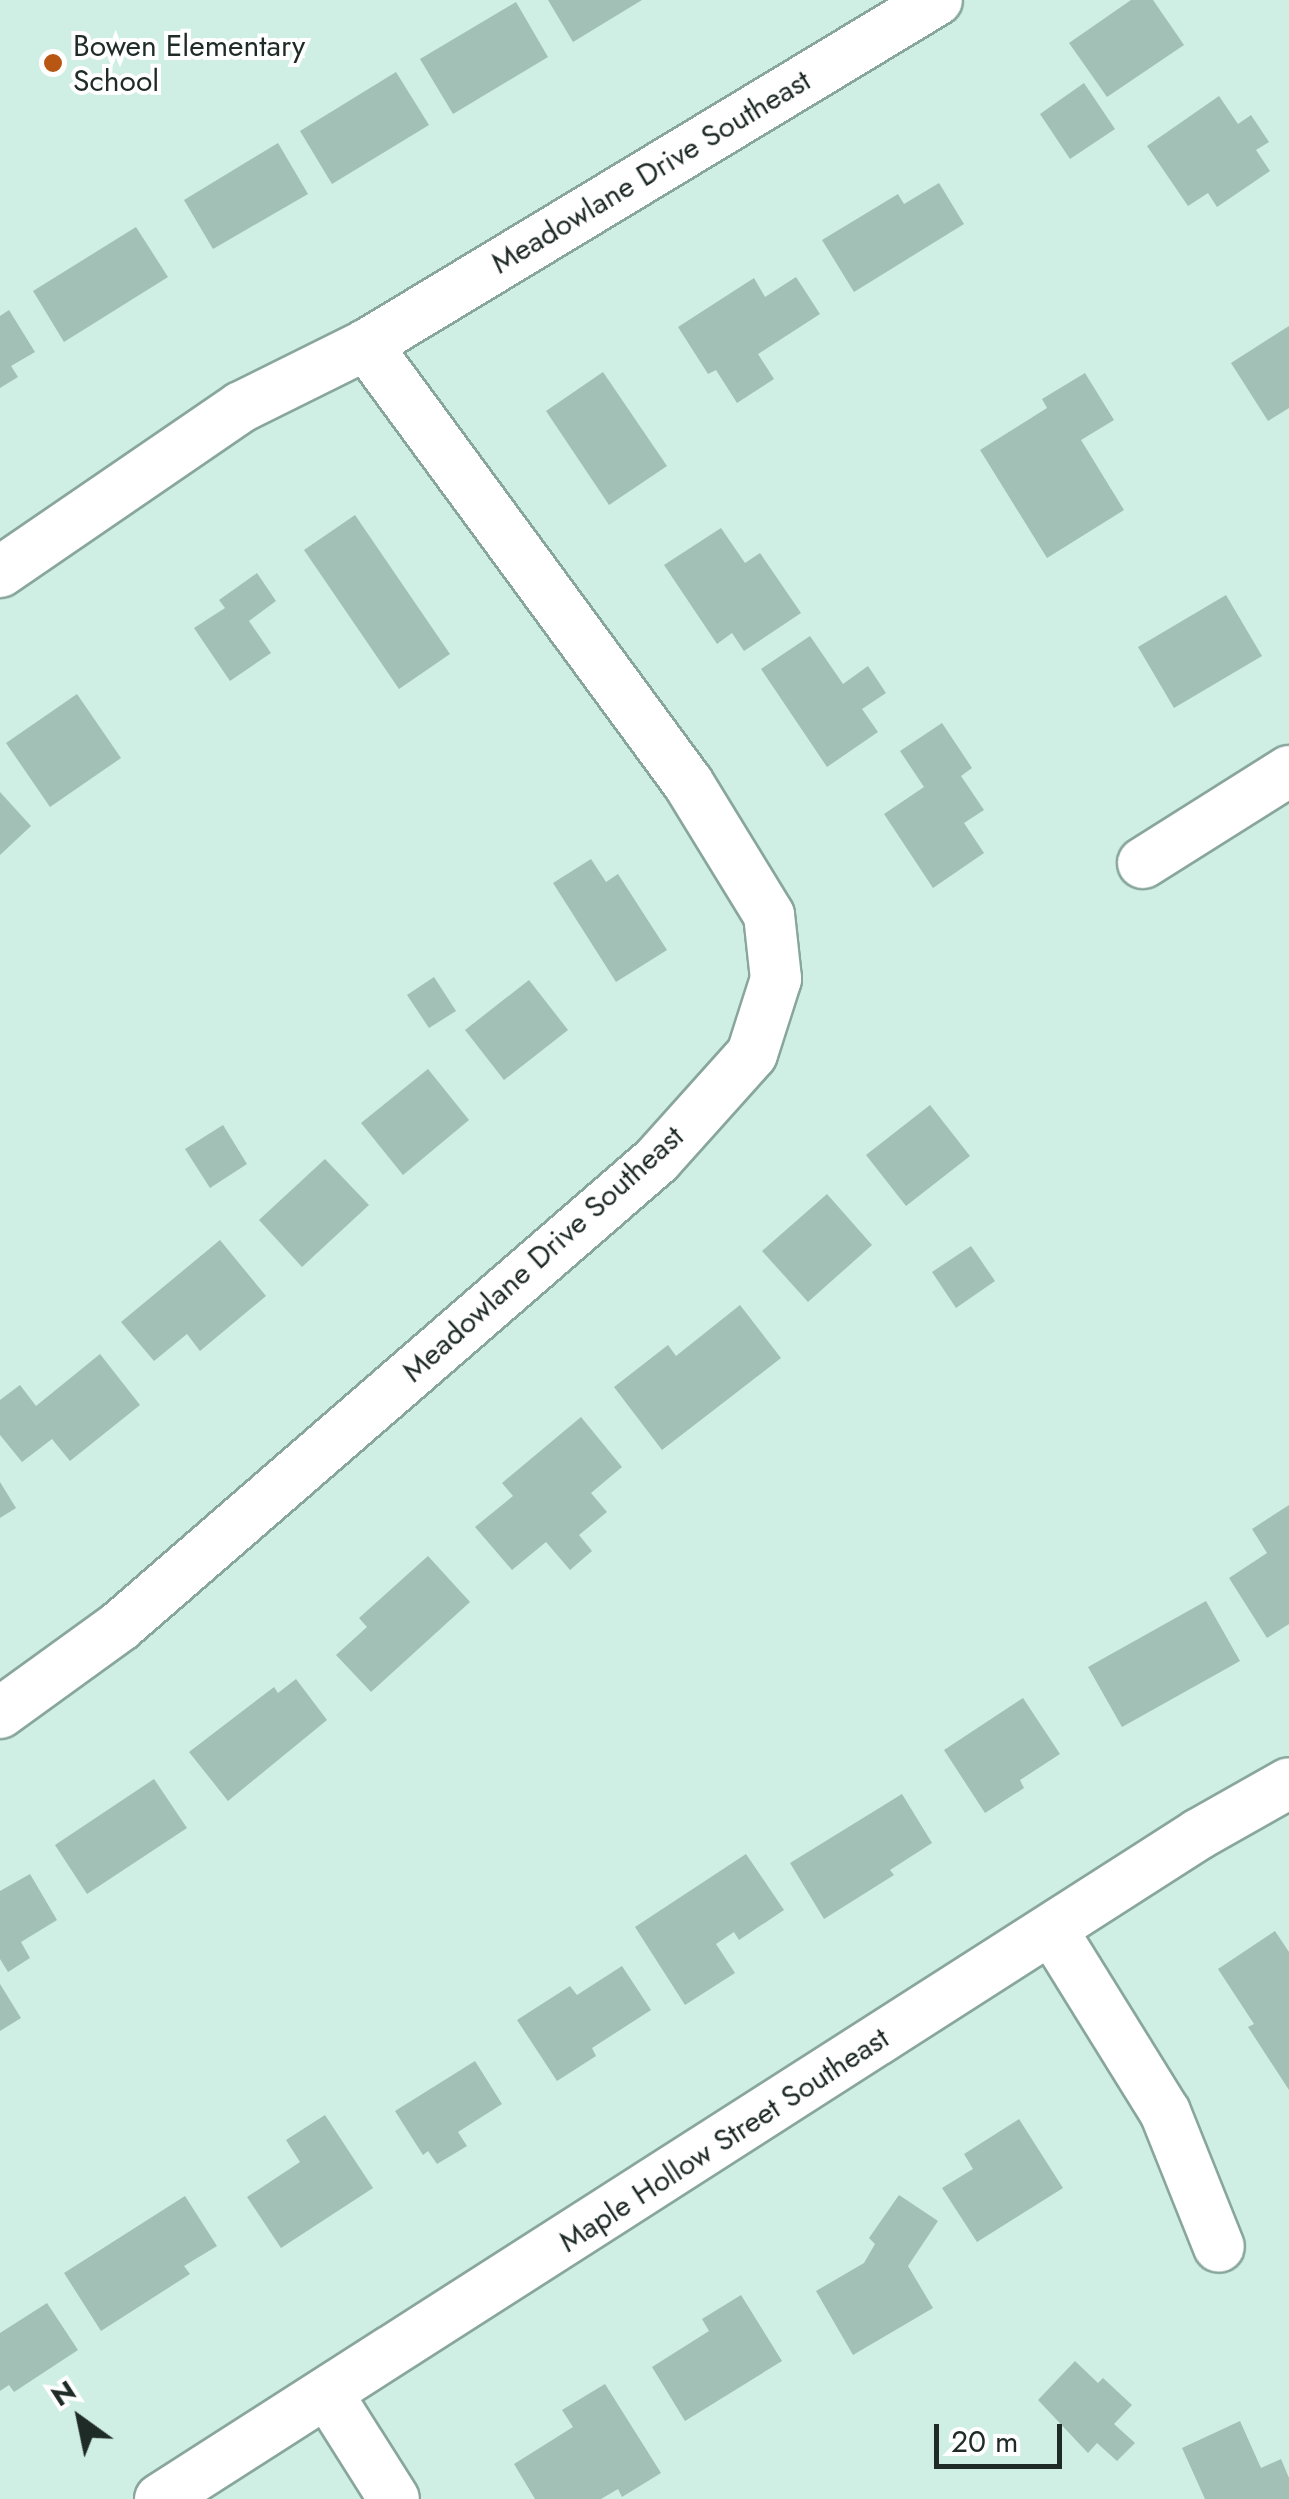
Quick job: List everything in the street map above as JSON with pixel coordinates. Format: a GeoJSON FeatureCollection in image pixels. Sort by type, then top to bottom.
{"type":"FeatureCollection","features":[{"type":"Feature","properties":{"kind":"street","name":"Meadowlane Drive Southeast"},"geometry":{"type":"LineString","coordinates":[[0,572],[242,407],[366,344],[938,0]]}},
{"type":"Feature","properties":{"kind":"street","name":"Meadowlane Drive Southeast"},"geometry":{"type":"LineString","coordinates":[[0,1713],[120,1626],[656,1160],[752,1054],[776,978],[769,915],[688,783],[366,344]]}},
{"type":"Feature","properties":{"kind":"street"},"geometry":{"type":"LineString","coordinates":[[1142,863],[1289,770]]}},
{"type":"Feature","properties":{"kind":"street","name":"Maple Hollow Street Southeast"},"geometry":{"type":"LineString","coordinates":[[160,2499],[1199,1834],[1289,1783]]}},
{"type":"Feature","properties":{"kind":"street"},"geometry":{"type":"LineString","coordinates":[[1052,1930],[1165,2112],[1218,2246]]}},
{"type":"Feature","properties":{"kind":"street"},"geometry":{"type":"LineString","coordinates":[[327,2394],[394,2499]]}},
{"type":"Feature","properties":{"kind":"building"},"geometry":{"type":"Polygon","coordinates":[[[548,0],[642,0],[573,42],[548,0]]]}},
{"type":"Feature","properties":{"kind":"building"},"geometry":{"type":"Polygon","coordinates":[[[1131,0],[1153,0],[1184,45],[1107,97],[1069,43],[1131,0]]]}},
{"type":"Feature","properties":{"kind":"building"},"geometry":{"type":"Polygon","coordinates":[[[516,2],[548,57],[453,114],[420,59],[516,2]]]}},
{"type":"Feature","properties":{"kind":"building"},"geometry":{"type":"Polygon","coordinates":[[[396,72],[429,125],[332,184],[300,131],[396,72]]]}},
{"type":"Feature","properties":{"kind":"building"},"geometry":{"type":"Polygon","coordinates":[[[1084,83],[1115,129],[1070,159],[1040,114],[1084,83]]]}},
{"type":"Feature","properties":{"kind":"building"},"geometry":{"type":"Polygon","coordinates":[[[1219,96],[1238,124],[1251,115],[1269,142],[1256,150],[1270,171],[1217,207],[1208,193],[1188,206],[1147,146],[1219,96]]]}},
{"type":"Feature","properties":{"kind":"building"},"geometry":{"type":"Polygon","coordinates":[[[278,143],[308,194],[213,249],[184,200],[278,143]]]}},
{"type":"Feature","properties":{"kind":"building"},"geometry":{"type":"Polygon","coordinates":[[[939,183],[964,224],[854,292],[822,240],[898,194],[904,204],[939,183]]]}},
{"type":"Feature","properties":{"kind":"building"},"geometry":{"type":"Polygon","coordinates":[[[136,227],[168,277],[64,342],[33,291],[136,227]]]}},
{"type":"Feature","properties":{"kind":"building"},"geometry":{"type":"Polygon","coordinates":[[[796,277],[820,314],[758,354],[774,379],[737,403],[716,370],[708,374],[678,327],[754,278],[765,297],[796,277]]]}},
{"type":"Feature","properties":{"kind":"building"},"geometry":{"type":"Polygon","coordinates":[[[9,310],[35,352],[11,366],[18,377],[0,388],[0,316],[9,310]]]}},
{"type":"Feature","properties":{"kind":"building"},"geometry":{"type":"Polygon","coordinates":[[[1289,326],[1289,408],[1268,421],[1231,363],[1289,326]]]}},
{"type":"Feature","properties":{"kind":"building"},"geometry":{"type":"Polygon","coordinates":[[[603,372],[667,466],[609,505],[546,411],[603,372]]]}},
{"type":"Feature","properties":{"kind":"building"},"geometry":{"type":"Polygon","coordinates":[[[1085,373],[1114,420],[1081,440],[1124,510],[1047,558],[980,450],[1047,408],[1042,399],[1085,373]]]}},
{"type":"Feature","properties":{"kind":"building"},"geometry":{"type":"Polygon","coordinates":[[[355,515],[450,654],[399,689],[304,550],[355,515]]]}},
{"type":"Feature","properties":{"kind":"building"},"geometry":{"type":"Polygon","coordinates":[[[721,528],[745,563],[760,553],[801,613],[744,651],[732,633],[717,644],[664,565],[721,528]]]}},
{"type":"Feature","properties":{"kind":"building"},"geometry":{"type":"Polygon","coordinates":[[[257,573],[276,601],[249,621],[271,653],[230,681],[194,628],[225,608],[219,600],[257,573]]]}},
{"type":"Feature","properties":{"kind":"building"},"geometry":{"type":"Polygon","coordinates":[[[1226,595],[1262,656],[1174,708],[1138,647],[1226,595]]]}},
{"type":"Feature","properties":{"kind":"building"},"geometry":{"type":"Polygon","coordinates":[[[810,636],[843,684],[868,666],[886,693],[862,709],[878,732],[827,767],[761,669],[810,636]]]}},
{"type":"Feature","properties":{"kind":"building"},"geometry":{"type":"Polygon","coordinates":[[[77,694],[121,758],[50,807],[6,743],[77,694]]]}},
{"type":"Feature","properties":{"kind":"building"},"geometry":{"type":"Polygon","coordinates":[[[942,723],[972,768],[961,776],[984,810],[964,823],[984,853],[933,888],[884,814],[924,787],[900,751],[942,723]]]}},
{"type":"Feature","properties":{"kind":"building"},"geometry":{"type":"Polygon","coordinates":[[[0,792],[31,826],[0,855],[0,792]]]}},
{"type":"Feature","properties":{"kind":"building"},"geometry":{"type":"Polygon","coordinates":[[[591,859],[606,882],[618,874],[667,950],[616,982],[553,883],[591,859]]]}},
{"type":"Feature","properties":{"kind":"building"},"geometry":{"type":"Polygon","coordinates":[[[434,977],[456,1011],[429,1028],[407,995],[434,977]]]}},
{"type":"Feature","properties":{"kind":"building"},"geometry":{"type":"Polygon","coordinates":[[[529,980],[568,1030],[504,1080],[465,1030],[529,980]]]}},
{"type":"Feature","properties":{"kind":"building"},"geometry":{"type":"Polygon","coordinates":[[[428,1069],[469,1120],[403,1175],[361,1123],[428,1069]]]}},
{"type":"Feature","properties":{"kind":"building"},"geometry":{"type":"Polygon","coordinates":[[[930,1105],[970,1156],[906,1206],[866,1155],[930,1105]]]}},
{"type":"Feature","properties":{"kind":"building"},"geometry":{"type":"Polygon","coordinates":[[[223,1125],[247,1164],[210,1188],[185,1149],[223,1125]]]}},
{"type":"Feature","properties":{"kind":"building"},"geometry":{"type":"Polygon","coordinates":[[[325,1159],[369,1205],[302,1267],[259,1220],[325,1159]]]}},
{"type":"Feature","properties":{"kind":"building"},"geometry":{"type":"Polygon","coordinates":[[[827,1194],[872,1245],[808,1302],[762,1251],[827,1194]]]}},
{"type":"Feature","properties":{"kind":"building"},"geometry":{"type":"Polygon","coordinates":[[[220,1240],[266,1296],[200,1351],[187,1334],[154,1361],[121,1322],[220,1240]]]}},
{"type":"Feature","properties":{"kind":"building"},"geometry":{"type":"Polygon","coordinates":[[[971,1246],[995,1281],[956,1308],[932,1272],[971,1246]]]}},
{"type":"Feature","properties":{"kind":"building"},"geometry":{"type":"Polygon","coordinates":[[[740,1305],[781,1358],[662,1450],[614,1387],[668,1345],[676,1356],[740,1305]]]}},
{"type":"Feature","properties":{"kind":"building"},"geometry":{"type":"Polygon","coordinates":[[[100,1354],[140,1405],[70,1461],[52,1439],[22,1462],[0,1435],[0,1400],[20,1385],[36,1406],[100,1354]]]}},
{"type":"Feature","properties":{"kind":"building"},"geometry":{"type":"Polygon","coordinates":[[[581,1417],[622,1467],[591,1493],[607,1512],[579,1535],[592,1551],[570,1570],[546,1542],[512,1570],[475,1527],[513,1496],[502,1483],[581,1417]]]}},
{"type":"Feature","properties":{"kind":"building"},"geometry":{"type":"Polygon","coordinates":[[[0,1482],[16,1508],[0,1518],[0,1482]]]}},
{"type":"Feature","properties":{"kind":"building"},"geometry":{"type":"Polygon","coordinates":[[[1289,1505],[1289,1624],[1267,1638],[1229,1578],[1267,1553],[1252,1529],[1289,1505]]]}},
{"type":"Feature","properties":{"kind":"building"},"geometry":{"type":"Polygon","coordinates":[[[428,1556],[470,1602],[371,1692],[336,1655],[367,1627],[359,1618],[428,1556]]]}},
{"type":"Feature","properties":{"kind":"building"},"geometry":{"type":"Polygon","coordinates":[[[1206,1601],[1240,1661],[1122,1727],[1088,1667],[1206,1601]]]}},
{"type":"Feature","properties":{"kind":"building"},"geometry":{"type":"Polygon","coordinates":[[[296,1679],[327,1720],[228,1801],[189,1752],[274,1687],[278,1693],[296,1679]]]}},
{"type":"Feature","properties":{"kind":"building"},"geometry":{"type":"Polygon","coordinates":[[[1023,1698],[1060,1754],[1020,1780],[1024,1788],[985,1813],[944,1750],[1023,1698]]]}},
{"type":"Feature","properties":{"kind":"building"},"geometry":{"type":"Polygon","coordinates":[[[154,1779],[187,1828],[87,1894],[55,1845],[154,1779]]]}},
{"type":"Feature","properties":{"kind":"building"},"geometry":{"type":"Polygon","coordinates":[[[902,1794],[932,1843],[890,1870],[894,1875],[824,1919],[790,1863],[902,1794]]]}},
{"type":"Feature","properties":{"kind":"building"},"geometry":{"type":"Polygon","coordinates":[[[746,1854],[784,1910],[739,1940],[734,1932],[716,1944],[735,1973],[685,2005],[635,1927],[746,1854]]]}},
{"type":"Feature","properties":{"kind":"building"},"geometry":{"type":"Polygon","coordinates":[[[30,1874],[57,1920],[21,1942],[30,1958],[8,1972],[0,1959],[0,1891],[30,1874]]]}},
{"type":"Feature","properties":{"kind":"building"},"geometry":{"type":"Polygon","coordinates":[[[1275,1931],[1289,1952],[1289,2090],[1248,2027],[1254,2024],[1218,1969],[1275,1931]]]}},
{"type":"Feature","properties":{"kind":"building"},"geometry":{"type":"Polygon","coordinates":[[[622,1966],[651,2010],[592,2048],[596,2056],[557,2081],[517,2020],[570,1986],[577,1995],[622,1966]]]}},
{"type":"Feature","properties":{"kind":"building"},"geometry":{"type":"Polygon","coordinates":[[[0,1984],[21,2018],[0,2031],[0,1984]]]}},
{"type":"Feature","properties":{"kind":"building"},"geometry":{"type":"Polygon","coordinates":[[[475,2061],[502,2104],[458,2132],[467,2146],[437,2164],[428,2151],[423,2155],[395,2111],[475,2061]]]}},
{"type":"Feature","properties":{"kind":"building"},"geometry":{"type":"Polygon","coordinates":[[[325,2115],[373,2188],[281,2248],[247,2197],[300,2162],[286,2140],[325,2115]]]}},
{"type":"Feature","properties":{"kind":"building"},"geometry":{"type":"Polygon","coordinates":[[[1019,2119],[1063,2188],[977,2242],[942,2188],[973,2169],[964,2154],[1019,2119]]]}},
{"type":"Feature","properties":{"kind":"building"},"geometry":{"type":"Polygon","coordinates":[[[899,2195],[938,2221],[908,2266],[933,2308],[853,2355],[816,2291],[864,2263],[875,2244],[869,2238],[899,2195]]]}},
{"type":"Feature","properties":{"kind":"building"},"geometry":{"type":"Polygon","coordinates":[[[185,2196],[217,2246],[184,2266],[190,2274],[101,2331],[64,2273],[185,2196]]]}},
{"type":"Feature","properties":{"kind":"building"},"geometry":{"type":"Polygon","coordinates":[[[741,2295],[782,2361],[685,2421],[652,2367],[709,2331],[702,2319],[741,2295]]]}},
{"type":"Feature","properties":{"kind":"building"},"geometry":{"type":"Polygon","coordinates":[[[47,2303],[78,2350],[14,2392],[9,2385],[0,2391],[0,2333],[47,2303]]]}},
{"type":"Feature","properties":{"kind":"building"},"geometry":{"type":"Polygon","coordinates":[[[1075,2361],[1098,2383],[1103,2378],[1132,2405],[1114,2424],[1135,2443],[1117,2461],[1097,2443],[1088,2453],[1038,2400],[1075,2361]]]}},
{"type":"Feature","properties":{"kind":"building"},"geometry":{"type":"Polygon","coordinates":[[[605,2384],[661,2473],[622,2497],[618,2489],[601,2499],[535,2499],[514,2464],[573,2427],[562,2410],[605,2384]]]}},
{"type":"Feature","properties":{"kind":"building"},"geometry":{"type":"Polygon","coordinates":[[[1240,2421],[1261,2468],[1281,2459],[1289,2478],[1289,2499],[1205,2499],[1182,2448],[1240,2421]]]}},
{"type":"Feature","properties":{"kind":"place","name":"Bowen Elementary School"},"geometry":{"type":"Point","coordinates":[53,63]}}]}
